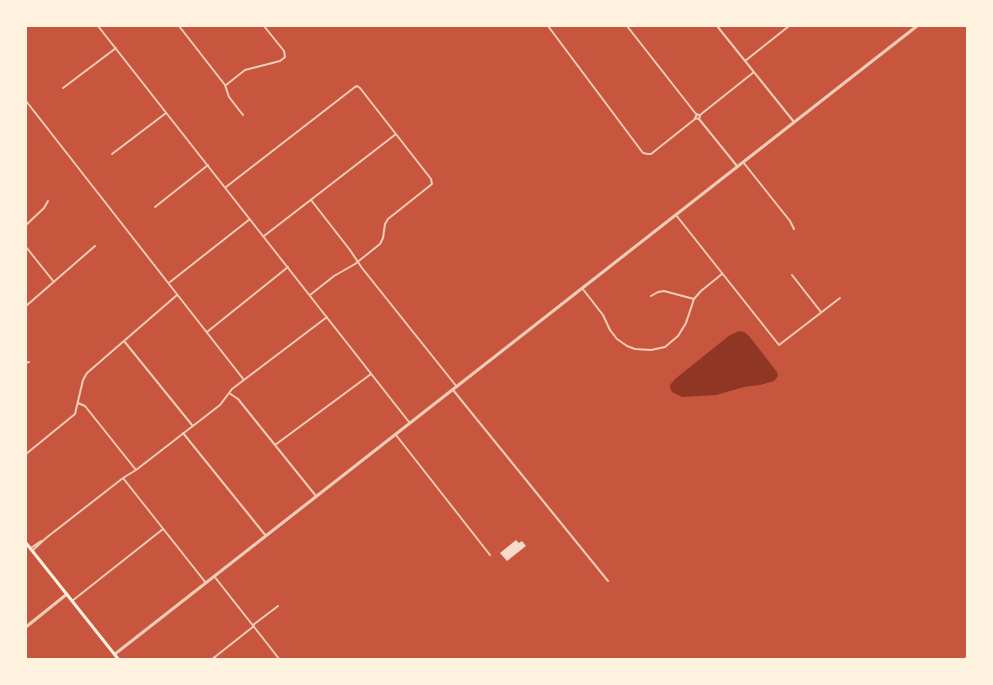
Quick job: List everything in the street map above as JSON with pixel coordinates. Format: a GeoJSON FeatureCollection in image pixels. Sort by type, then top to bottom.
{"type":"FeatureCollection","features":[{"type":"Feature","properties":{"kind":"main road"},"geometry":{"type":"LineString","coordinates":[[26,543],[119,660]]}},
{"type":"Feature","properties":{"kind":"street"},"geometry":{"type":"LineString","coordinates":[[98,26],[411,424]]}},
{"type":"Feature","properties":{"kind":"street"},"geometry":{"type":"LineString","coordinates":[[178,26],[225,85],[229,97],[243,115]]}},
{"type":"Feature","properties":{"kind":"street"},"geometry":{"type":"LineString","coordinates":[[225,85],[245,70],[280,61],[285,57],[284,51],[264,26]]}},
{"type":"Feature","properties":{"kind":"street"},"geometry":{"type":"LineString","coordinates":[[548,26],[643,153],[651,154],[753,72]]}},
{"type":"Feature","properties":{"kind":"street"},"geometry":{"type":"LineString","coordinates":[[627,26],[698,114]]}},
{"type":"Feature","properties":{"kind":"street"},"geometry":{"type":"LineString","coordinates":[[717,26],[794,122]]}},
{"type":"Feature","properties":{"kind":"street"},"geometry":{"type":"LineString","coordinates":[[745,61],[789,26]]}},
{"type":"Feature","properties":{"kind":"street"},"geometry":{"type":"LineString","coordinates":[[115,654],[917,26]]}},
{"type":"Feature","properties":{"kind":"street"},"geometry":{"type":"LineString","coordinates":[[63,88],[116,48]]}},
{"type":"Feature","properties":{"kind":"street"},"geometry":{"type":"LineString","coordinates":[[225,188],[355,87],[360,88],[431,178],[432,184],[388,219],[382,242],[310,295]]}},
{"type":"Feature","properties":{"kind":"street"},"geometry":{"type":"LineString","coordinates":[[26,101],[244,380]]}},
{"type":"Feature","properties":{"kind":"street"},"geometry":{"type":"LineString","coordinates":[[112,154],[166,113]]}},
{"type":"Feature","properties":{"kind":"street"},"geometry":{"type":"LineString","coordinates":[[697,119],[737,166]]}},
{"type":"Feature","properties":{"kind":"street"},"geometry":{"type":"LineString","coordinates":[[264,236],[396,134]]}},
{"type":"Feature","properties":{"kind":"street"},"geometry":{"type":"LineString","coordinates":[[743,162],[794,229]]}},
{"type":"Feature","properties":{"kind":"street"},"geometry":{"type":"LineString","coordinates":[[155,207],[208,165]]}},
{"type":"Feature","properties":{"kind":"street"},"geometry":{"type":"LineString","coordinates":[[311,200],[457,387]]}},
{"type":"Feature","properties":{"kind":"street"},"geometry":{"type":"LineString","coordinates":[[26,225],[48,201]]}},
{"type":"Feature","properties":{"kind":"street"},"geometry":{"type":"LineString","coordinates":[[676,215],[779,345],[840,298]]}},
{"type":"Feature","properties":{"kind":"street"},"geometry":{"type":"LineString","coordinates":[[169,283],[250,219]]}},
{"type":"Feature","properties":{"kind":"street"},"geometry":{"type":"LineString","coordinates":[[26,306],[95,246]]}},
{"type":"Feature","properties":{"kind":"street"},"geometry":{"type":"LineString","coordinates":[[26,247],[54,282]]}},
{"type":"Feature","properties":{"kind":"street"},"geometry":{"type":"LineString","coordinates":[[207,332],[288,267]]}},
{"type":"Feature","properties":{"kind":"street"},"geometry":{"type":"LineString","coordinates":[[582,288],[603,315],[614,336],[627,346],[643,350],[661,348],[675,339],[686,323],[698,294],[722,274]]}},
{"type":"Feature","properties":{"kind":"street"},"geometry":{"type":"LineString","coordinates":[[792,275],[821,312]]}},
{"type":"Feature","properties":{"kind":"street"},"geometry":{"type":"LineString","coordinates":[[651,296],[664,291],[694,300]]}},
{"type":"Feature","properties":{"kind":"street"},"geometry":{"type":"LineString","coordinates":[[26,454],[75,414],[85,375],[177,295]]}},
{"type":"Feature","properties":{"kind":"street"},"geometry":{"type":"LineString","coordinates":[[31,549],[220,405],[229,393],[244,380],[327,317]]}},
{"type":"Feature","properties":{"kind":"street"},"geometry":{"type":"LineString","coordinates":[[124,341],[192,426]]}},
{"type":"Feature","properties":{"kind":"street"},"geometry":{"type":"LineString","coordinates":[[275,445],[371,374]]}},
{"type":"Feature","properties":{"kind":"street"},"geometry":{"type":"LineString","coordinates":[[453,390],[608,581]]}},
{"type":"Feature","properties":{"kind":"street"},"geometry":{"type":"LineString","coordinates":[[229,393],[238,399],[317,497]]}},
{"type":"Feature","properties":{"kind":"street"},"geometry":{"type":"LineString","coordinates":[[78,403],[84,405],[136,470]]}},
{"type":"Feature","properties":{"kind":"street"},"geometry":{"type":"LineString","coordinates":[[76,410],[89,411]]}},
{"type":"Feature","properties":{"kind":"street"},"geometry":{"type":"LineString","coordinates":[[183,433],[266,536]]}},
{"type":"Feature","properties":{"kind":"street"},"geometry":{"type":"LineString","coordinates":[[396,435],[490,555]]}},
{"type":"Feature","properties":{"kind":"street"},"geometry":{"type":"LineString","coordinates":[[123,478],[206,583]]}},
{"type":"Feature","properties":{"kind":"street"},"geometry":{"type":"LineString","coordinates":[[72,601],[164,529]]}},
{"type":"Feature","properties":{"kind":"street"},"geometry":{"type":"LineString","coordinates":[[214,576],[280,660]]}},
{"type":"Feature","properties":{"kind":"street"},"geometry":{"type":"LineString","coordinates":[[26,627],[67,594]]}},
{"type":"Feature","properties":{"kind":"street"},"geometry":{"type":"LineString","coordinates":[[211,660],[278,606]]}},
{"type":"Feature","properties":{"kind":"shaded area"},"geometry":{"type":"Polygon","coordinates":[[[739,331],[749,336],[777,372],[778,376],[774,381],[716,395],[682,397],[672,392],[670,385],[675,379],[730,335],[739,331]]]}},
{"type":"Feature","properties":{"kind":"building"},"geometry":{"type":"Polygon","coordinates":[[[516,540],[519,543],[522,541],[526,546],[507,561],[500,553],[516,540]]]}}]}
